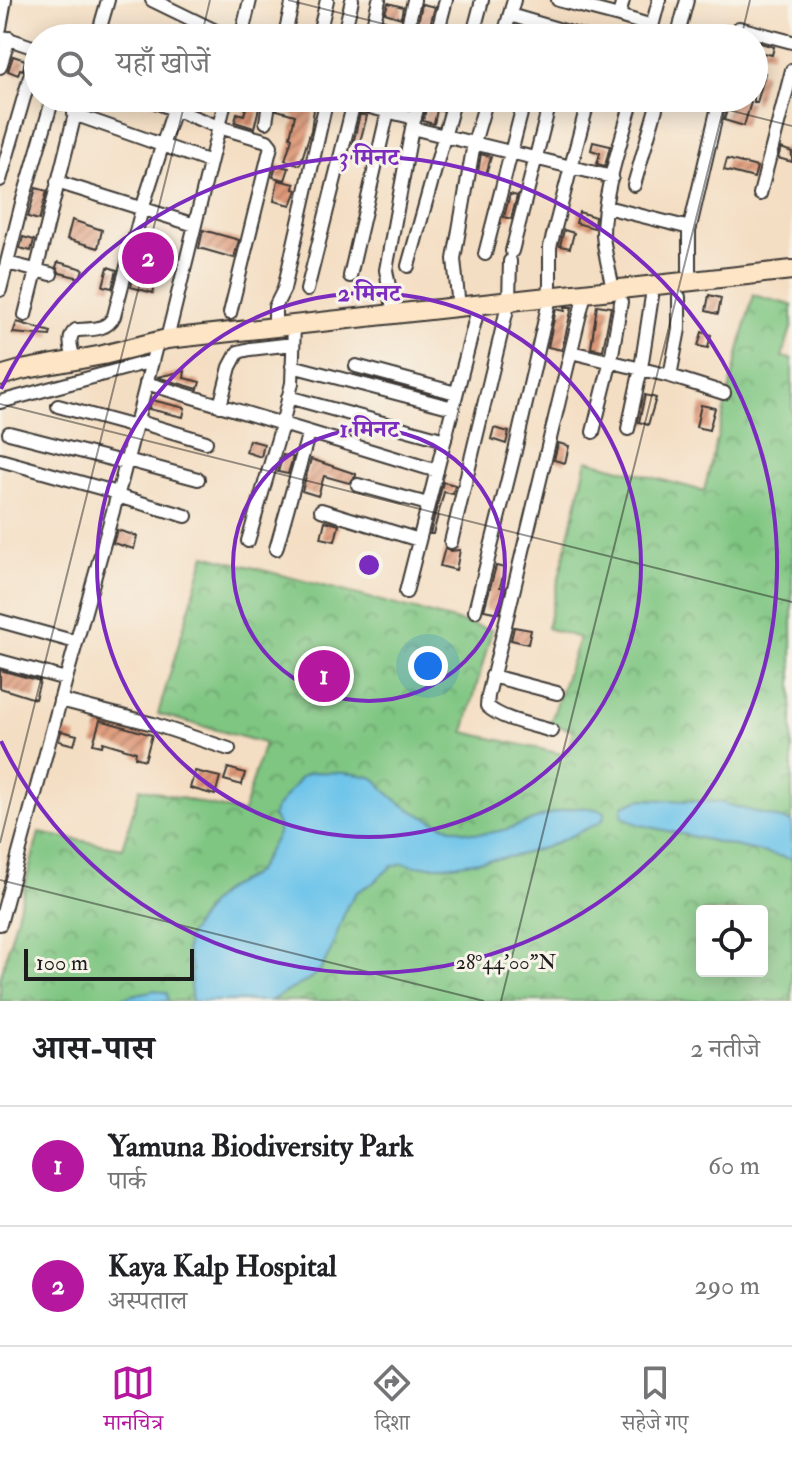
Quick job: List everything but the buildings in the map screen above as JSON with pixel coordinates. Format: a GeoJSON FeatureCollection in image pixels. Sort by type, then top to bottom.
{"type":"FeatureCollection","features":[{"type":"Feature","properties":{"kind":"street"},"geometry":{"type":"LineString","coordinates":[[0,67],[5,0]]}},
{"type":"Feature","properties":{"kind":"street"},"geometry":{"type":"LineString","coordinates":[[101,24],[108,0]]}},
{"type":"Feature","properties":{"kind":"street"},"geometry":{"type":"LineString","coordinates":[[152,0],[201,24]]}},
{"type":"Feature","properties":{"kind":"street"},"geometry":{"type":"LineString","coordinates":[[244,24],[250,0]]}},
{"type":"Feature","properties":{"kind":"street"},"geometry":{"type":"LineString","coordinates":[[287,24],[293,0]]}},
{"type":"Feature","properties":{"kind":"street"},"geometry":{"type":"LineString","coordinates":[[321,24],[327,0]]}},
{"type":"Feature","properties":{"kind":"street"},"geometry":{"type":"LineString","coordinates":[[346,24],[352,0]]}},
{"type":"Feature","properties":{"kind":"street"},"geometry":{"type":"LineString","coordinates":[[373,24],[379,0]]}},
{"type":"Feature","properties":{"kind":"street"},"geometry":{"type":"LineString","coordinates":[[408,24],[414,0]]}},
{"type":"Feature","properties":{"kind":"street"},"geometry":{"type":"LineString","coordinates":[[440,24],[446,0]]}},
{"type":"Feature","properties":{"kind":"street"},"geometry":{"type":"LineString","coordinates":[[476,24],[482,0]]}},
{"type":"Feature","properties":{"kind":"street"},"geometry":{"type":"LineString","coordinates":[[507,24],[514,0]]}},
{"type":"Feature","properties":{"kind":"street"},"geometry":{"type":"LineString","coordinates":[[558,0],[619,16],[634,24]]}},
{"type":"Feature","properties":{"kind":"street"},"geometry":{"type":"LineString","coordinates":[[619,16],[623,0]]}},
{"type":"Feature","properties":{"kind":"street"},"geometry":{"type":"LineString","coordinates":[[652,24],[659,0]]}},
{"type":"Feature","properties":{"kind":"street"},"geometry":{"type":"LineString","coordinates":[[681,24],[687,0]]}},
{"type":"Feature","properties":{"kind":"street"},"geometry":{"type":"LineString","coordinates":[[571,24],[577,5]]}},
{"type":"Feature","properties":{"kind":"street"},"geometry":{"type":"LineString","coordinates":[[510,15],[545,24]]}},
{"type":"Feature","properties":{"kind":"street"},"geometry":{"type":"LineString","coordinates":[[3,34],[24,43]]}},
{"type":"Feature","properties":{"kind":"street"},"geometry":{"type":"LineString","coordinates":[[768,36],[792,42]]}},
{"type":"Feature","properties":{"kind":"street"},"geometry":{"type":"LineString","coordinates":[[760,194],[792,70]]}},
{"type":"Feature","properties":{"kind":"street"},"geometry":{"type":"LineString","coordinates":[[0,180],[24,97]]}},
{"type":"Feature","properties":{"kind":"street"},"geometry":{"type":"LineString","coordinates":[[0,290],[49,112]]}},
{"type":"Feature","properties":{"kind":"street"},"geometry":{"type":"LineString","coordinates":[[74,360],[70,339],[72,333],[104,327],[113,319],[142,209],[173,112]]}},
{"type":"Feature","properties":{"kind":"street"},"geometry":{"type":"LineString","coordinates":[[182,112],[267,141],[271,146],[230,313]]}},
{"type":"Feature","properties":{"kind":"street"},"geometry":{"type":"LineString","coordinates":[[0,924],[5,884],[66,679],[152,361],[162,340],[195,225],[223,112]]}},
{"type":"Feature","properties":{"kind":"street"},"geometry":{"type":"LineString","coordinates":[[266,122],[268,112]]}},
{"type":"Feature","properties":{"kind":"street"},"geometry":{"type":"LineString","coordinates":[[248,541],[292,383],[287,332],[275,307],[284,289],[327,112]]}},
{"type":"Feature","properties":{"kind":"street"},"geometry":{"type":"LineString","coordinates":[[307,290],[351,112]]}},
{"type":"Feature","properties":{"kind":"street"},"geometry":{"type":"LineString","coordinates":[[350,276],[387,112]]}},
{"type":"Feature","properties":{"kind":"street"},"geometry":{"type":"LineString","coordinates":[[399,112],[414,123],[445,136],[612,177]]}},
{"type":"Feature","properties":{"kind":"street"},"geometry":{"type":"LineString","coordinates":[[394,314],[386,272],[417,112]]}},
{"type":"Feature","properties":{"kind":"street"},"geometry":{"type":"LineString","coordinates":[[408,266],[451,112]]}},
{"type":"Feature","properties":{"kind":"street"},"geometry":{"type":"LineString","coordinates":[[459,307],[454,261],[474,143],[483,112]]}},
{"type":"Feature","properties":{"kind":"street"},"geometry":{"type":"LineString","coordinates":[[485,254],[521,112]]}},
{"type":"Feature","properties":{"kind":"street"},"geometry":{"type":"LineString","coordinates":[[451,542],[509,301],[511,256],[548,112]]}},
{"type":"Feature","properties":{"kind":"street"},"geometry":{"type":"LineString","coordinates":[[475,611],[550,297],[550,249],[585,112]]}},
{"type":"Feature","properties":{"kind":"street"},"geometry":{"type":"LineString","coordinates":[[593,432],[611,360],[617,296],[604,241],[606,207],[629,112]]}},
{"type":"Feature","properties":{"kind":"street"},"geometry":{"type":"LineString","coordinates":[[634,185],[655,112]]}},
{"type":"Feature","properties":{"kind":"street"},"geometry":{"type":"LineString","coordinates":[[670,376],[679,329],[690,232],[717,112]]}},
{"type":"Feature","properties":{"kind":"street"},"geometry":{"type":"LineString","coordinates":[[25,315],[74,114],[210,162]]}},
{"type":"Feature","properties":{"kind":"street"},"geometry":{"type":"LineString","coordinates":[[57,182],[195,225]]}},
{"type":"Feature","properties":{"kind":"street"},"geometry":{"type":"LineString","coordinates":[[606,207],[690,232]]}},
{"type":"Feature","properties":{"kind":"street"},"geometry":{"type":"LineString","coordinates":[[7,263],[51,274]]}},
{"type":"Feature","properties":{"kind":"street"},"geometry":{"type":"LineString","coordinates":[[0,376],[162,340],[287,332],[394,314],[585,293],[617,296],[684,289],[792,270]]}},
{"type":"Feature","properties":{"kind":"street"},"geometry":{"type":"LineString","coordinates":[[552,731],[499,715],[487,706],[585,293]]}},
{"type":"Feature","properties":{"kind":"street"},"geometry":{"type":"LineString","coordinates":[[628,429],[652,296]]}},
{"type":"Feature","properties":{"kind":"street"},"geometry":{"type":"LineString","coordinates":[[406,592],[479,305]]}},
{"type":"Feature","properties":{"kind":"street"},"geometry":{"type":"LineString","coordinates":[[220,406],[230,367],[238,352],[287,332]]}},
{"type":"Feature","properties":{"kind":"street"},"geometry":{"type":"LineString","coordinates":[[571,352],[641,368],[724,393]]}},
{"type":"Feature","properties":{"kind":"street"},"geometry":{"type":"LineString","coordinates":[[0,402],[152,361]]}},
{"type":"Feature","properties":{"kind":"street"},"geometry":{"type":"LineString","coordinates":[[292,366],[453,408]]}},
{"type":"Feature","properties":{"kind":"street"},"geometry":{"type":"LineString","coordinates":[[356,366],[456,393]]}},
{"type":"Feature","properties":{"kind":"street"},"geometry":{"type":"LineString","coordinates":[[146,383],[437,471]]}},
{"type":"Feature","properties":{"kind":"street"},"geometry":{"type":"LineString","coordinates":[[288,397],[445,440]]}},
{"type":"Feature","properties":{"kind":"street"},"geometry":{"type":"LineString","coordinates":[[58,406],[206,442]]}},
{"type":"Feature","properties":{"kind":"street"},"geometry":{"type":"LineString","coordinates":[[276,549],[309,432]]}},
{"type":"Feature","properties":{"kind":"street"},"geometry":{"type":"LineString","coordinates":[[9,433],[198,479]]}},
{"type":"Feature","properties":{"kind":"street"},"geometry":{"type":"LineString","coordinates":[[0,460],[186,516]]}},
{"type":"Feature","properties":{"kind":"street"},"geometry":{"type":"LineString","coordinates":[[358,485],[428,504]]}},
{"type":"Feature","properties":{"kind":"street"},"geometry":{"type":"LineString","coordinates":[[321,510],[419,540]]}},
{"type":"Feature","properties":{"kind":"street"},"geometry":{"type":"LineString","coordinates":[[0,621],[76,642]]}},
{"type":"Feature","properties":{"kind":"street"},"geometry":{"type":"LineString","coordinates":[[0,661],[66,679]]}},
{"type":"Feature","properties":{"kind":"street"},"geometry":{"type":"LineString","coordinates":[[492,676],[557,693]]}},
{"type":"Feature","properties":{"kind":"street"},"geometry":{"type":"LineString","coordinates":[[60,700],[153,724],[229,749]]}},
{"type":"Feature","properties":{"kind":"green space"},"geometry":{"type":"Polygon","coordinates":[[[753,295],[792,305],[792,325],[782,357],[792,359],[792,1001],[0,1001],[0,979],[39,833],[122,848],[140,788],[243,813],[264,743],[158,714],[205,555],[492,630],[464,732],[567,755],[573,730],[550,724],[579,638],[547,628],[587,460],[704,491],[753,295]]]}},
{"type":"Feature","properties":{"kind":"water"},"geometry":{"type":"Polygon","coordinates":[[[310,772],[371,777],[417,813],[473,833],[506,829],[572,808],[605,812],[599,823],[547,847],[515,856],[445,866],[404,863],[392,866],[357,892],[347,906],[321,969],[307,981],[270,1001],[192,1001],[192,970],[186,951],[188,936],[211,902],[228,887],[257,871],[278,834],[274,811],[301,777],[310,772]]]}},
{"type":"Feature","properties":{"kind":"water"},"geometry":{"type":"Polygon","coordinates":[[[641,799],[719,802],[792,822],[792,859],[637,824],[622,816],[623,806],[641,799]]]}},
{"type":"Feature","properties":{"kind":"water"},"geometry":{"type":"Polygon","coordinates":[[[155,990],[167,993],[168,1001],[107,1001],[155,990]]]}},
{"type":"Feature","properties":{"kind":"place","name":"Kaya Kalp Hospital"},"geometry":{"type":"Point","coordinates":[148,258]}},
{"type":"Feature","properties":{"kind":"place","name":"Yamuna Biodiversity Park"},"geometry":{"type":"Point","coordinates":[324,676]}}]}
